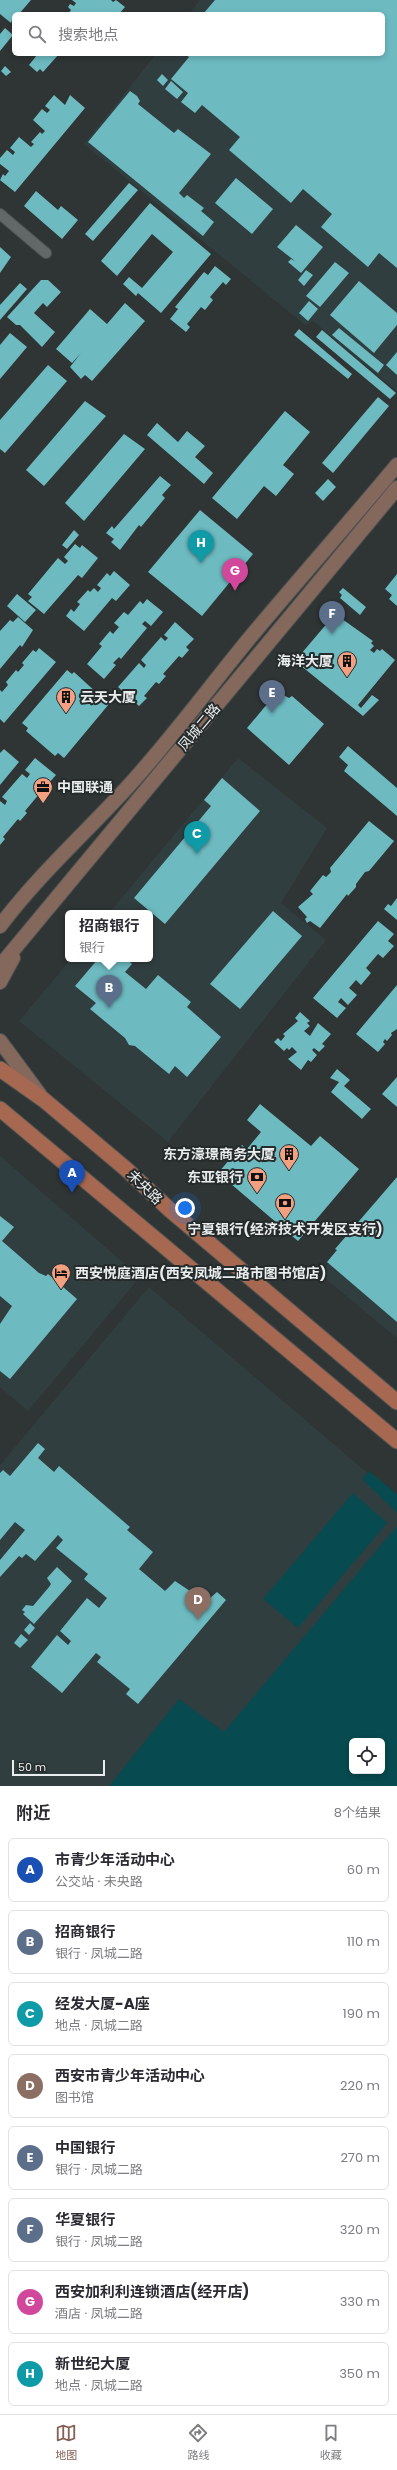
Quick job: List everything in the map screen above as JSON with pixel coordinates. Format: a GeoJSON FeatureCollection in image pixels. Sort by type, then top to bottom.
{"type":"FeatureCollection","features":[{"type":"Feature","properties":{"kind":"main road","name":"凤城二路"},"geometry":{"type":"LineString","coordinates":[[2,922],[80,835],[122,793],[249,638],[397,465]]}},
{"type":"Feature","properties":{"kind":"main road","name":"凤城二路"},"geometry":{"type":"LineString","coordinates":[[0,966],[397,488]]}},
{"type":"Feature","properties":{"kind":"main road"},"geometry":{"type":"LineString","coordinates":[[0,982],[30,930]]}},
{"type":"Feature","properties":{"kind":"main road"},"geometry":{"type":"LineString","coordinates":[[0,1041],[44,1100]]}},
{"type":"Feature","properties":{"kind":"main road","name":"未央路"},"geometry":{"type":"LineString","coordinates":[[0,1069],[44,1100],[126,1169],[170,1210],[397,1402]]}},
{"type":"Feature","properties":{"kind":"main road"},"geometry":{"type":"LineString","coordinates":[[3,1114],[397,1441]]}},
{"type":"Feature","properties":{"kind":"street"},"geometry":{"type":"LineString","coordinates":[[0,214],[46,253]]}},
{"type":"Feature","properties":{"kind":"shaded area"},"geometry":{"type":"Polygon","coordinates":[[[200,0],[397,0],[397,391],[313,321],[305,325],[84,144],[154,56],[385,56],[385,12],[191,12],[200,0]]]}},
{"type":"Feature","properties":{"kind":"shaded area"},"geometry":{"type":"Polygon","coordinates":[[[238,758],[327,828],[281,903],[326,940],[168,1142],[19,1021],[68,962],[153,962],[153,910],[111,910],[238,758]]]}},
{"type":"Feature","properties":{"kind":"shaded area"},"geometry":{"type":"Polygon","coordinates":[[[0,1156],[140,1277],[28,1411],[0,1387],[0,1156]]]}},
{"type":"Feature","properties":{"kind":"shaded area"},"geometry":{"type":"Polygon","coordinates":[[[397,1182],[397,1338],[320,1274],[397,1182]]]}},
{"type":"Feature","properties":{"kind":"shaded area"},"geometry":{"type":"Polygon","coordinates":[[[149,1287],[397,1498],[397,1786],[0,1786],[0,1465],[149,1287]]]}},
{"type":"Feature","properties":{"kind":"shaded area"},"geometry":{"type":"Polygon","coordinates":[[[369,1471],[397,1494],[397,1513],[362,1479],[369,1471]]]}},
{"type":"Feature","properties":{"kind":"shaded area"},"geometry":{"type":"Polygon","coordinates":[[[353,1493],[387,1523],[298,1628],[263,1599],[353,1493]]]}},
{"type":"Feature","properties":{"kind":"shaded area"},"geometry":{"type":"Polygon","coordinates":[[[397,1526],[397,1786],[109,1786],[179,1699],[224,1732],[397,1526]]]}},
{"type":"Feature","properties":{"kind":"building"},"geometry":{"type":"Polygon","coordinates":[[[0,0],[31,0],[21,12],[12,12],[11,23],[0,14],[0,0]]]}},
{"type":"Feature","properties":{"kind":"building"},"geometry":{"type":"Polygon","coordinates":[[[72,0],[111,0],[113,2],[116,0],[125,7],[121,12],[70,12],[71,10],[68,7],[70,4],[74,6],[76,3],[72,0]]]}},
{"type":"Feature","properties":{"kind":"building"},"geometry":{"type":"Polygon","coordinates":[[[215,0],[397,0],[397,268],[379,253],[368,267],[321,227],[332,214],[303,189],[291,203],[229,150],[240,137],[202,105],[195,113],[181,102],[188,93],[171,79],[189,57],[188,56],[385,56],[385,12],[205,12],[215,0]]]}},
{"type":"Feature","properties":{"kind":"building"},"geometry":{"type":"Polygon","coordinates":[[[5,28],[12,34],[12,36],[0,51],[0,34],[5,28]]]}},
{"type":"Feature","properties":{"kind":"building"},"geometry":{"type":"Polygon","coordinates":[[[36,56],[57,56],[43,72],[40,69],[37,72],[29,65],[36,56]]]}},
{"type":"Feature","properties":{"kind":"building"},"geometry":{"type":"Polygon","coordinates":[[[5,66],[11,72],[6,76],[1,71],[5,66]]]}},
{"type":"Feature","properties":{"kind":"building"},"geometry":{"type":"Polygon","coordinates":[[[162,74],[168,80],[163,86],[157,80],[162,74]]]}},
{"type":"Feature","properties":{"kind":"building"},"geometry":{"type":"Polygon","coordinates":[[[171,81],[183,92],[177,99],[165,89],[171,81]]]}},
{"type":"Feature","properties":{"kind":"building"},"geometry":{"type":"Polygon","coordinates":[[[130,91],[137,96],[140,101],[138,104],[174,133],[178,129],[211,154],[179,193],[184,198],[187,195],[204,208],[201,211],[214,222],[203,236],[88,142],[130,91]]]}},
{"type":"Feature","properties":{"kind":"building"},"geometry":{"type":"Polygon","coordinates":[[[54,95],[65,105],[70,95],[85,108],[15,192],[0,180],[3,174],[5,176],[9,171],[0,164],[0,158],[7,150],[13,155],[15,152],[10,148],[19,137],[31,147],[34,144],[31,142],[40,132],[42,134],[45,131],[33,120],[42,109],[47,113],[50,110],[45,106],[54,95]]]}},
{"type":"Feature","properties":{"kind":"building"},"geometry":{"type":"Polygon","coordinates":[[[236,178],[273,209],[252,234],[215,203],[236,178]]]}},
{"type":"Feature","properties":{"kind":"building"},"geometry":{"type":"Polygon","coordinates":[[[129,183],[138,190],[93,241],[85,234],[129,183]]]}},
{"type":"Feature","properties":{"kind":"building"},"geometry":{"type":"Polygon","coordinates":[[[36,191],[58,210],[61,206],[78,220],[62,239],[24,206],[36,191]]]}},
{"type":"Feature","properties":{"kind":"building"},"geometry":{"type":"Polygon","coordinates":[[[150,203],[211,254],[161,313],[138,293],[136,296],[123,284],[129,277],[142,288],[173,252],[152,234],[117,276],[101,261],[150,203]]]}},
{"type":"Feature","properties":{"kind":"building"},"geometry":{"type":"Polygon","coordinates":[[[296,225],[323,247],[301,273],[288,262],[291,259],[295,261],[277,247],[296,225]]]}},
{"type":"Feature","properties":{"kind":"building"},"geometry":{"type":"Polygon","coordinates":[[[0,247],[11,257],[0,273],[0,247]]]}},
{"type":"Feature","properties":{"kind":"building"},"geometry":{"type":"Polygon","coordinates":[[[335,262],[349,273],[320,307],[306,296],[335,262]]]}},
{"type":"Feature","properties":{"kind":"building"},"geometry":{"type":"Polygon","coordinates":[[[215,266],[231,279],[226,285],[223,282],[210,297],[213,300],[205,310],[201,307],[187,324],[190,327],[186,332],[170,319],[178,309],[175,307],[204,272],[208,275],[215,266]]]}},
{"type":"Feature","properties":{"kind":"building"},"geometry":{"type":"Polygon","coordinates":[[[306,270],[313,275],[304,286],[298,280],[306,270]]]}},
{"type":"Feature","properties":{"kind":"building"},"geometry":{"type":"Polygon","coordinates":[[[41,280],[48,280],[61,292],[47,307],[43,303],[34,313],[55,332],[42,347],[20,325],[16,325],[7,317],[41,280]]]}},
{"type":"Feature","properties":{"kind":"building"},"geometry":{"type":"Polygon","coordinates":[[[359,281],[397,313],[397,325],[374,353],[330,315],[359,281]]]}},
{"type":"Feature","properties":{"kind":"building"},"geometry":{"type":"Polygon","coordinates":[[[20,283],[27,289],[0,320],[0,305],[20,283]]]}},
{"type":"Feature","properties":{"kind":"building"},"geometry":{"type":"Polygon","coordinates":[[[309,301],[318,309],[308,321],[299,313],[309,301]]]}},
{"type":"Feature","properties":{"kind":"building"},"geometry":{"type":"Polygon","coordinates":[[[125,303],[145,321],[92,381],[85,375],[81,379],[70,367],[81,353],[72,363],[56,349],[90,309],[107,324],[125,303]]]}},
{"type":"Feature","properties":{"kind":"building"},"geometry":{"type":"Polygon","coordinates":[[[339,328],[384,365],[378,373],[332,335],[339,328]]]}},
{"type":"Feature","properties":{"kind":"building"},"geometry":{"type":"Polygon","coordinates":[[[299,329],[352,374],[348,379],[294,335],[299,329]]]}},
{"type":"Feature","properties":{"kind":"building"},"geometry":{"type":"Polygon","coordinates":[[[322,330],[396,393],[390,399],[316,337],[322,330]]]}},
{"type":"Feature","properties":{"kind":"building"},"geometry":{"type":"Polygon","coordinates":[[[10,333],[27,347],[0,379],[0,345],[10,333]]]}},
{"type":"Feature","properties":{"kind":"building"},"geometry":{"type":"Polygon","coordinates":[[[397,352],[397,375],[386,365],[397,352]]]}},
{"type":"Feature","properties":{"kind":"building"},"geometry":{"type":"Polygon","coordinates":[[[48,365],[67,381],[5,453],[0,449],[0,420],[48,365]]]}},
{"type":"Feature","properties":{"kind":"building"},"geometry":{"type":"Polygon","coordinates":[[[378,397],[389,406],[333,473],[322,463],[378,397]]]}},
{"type":"Feature","properties":{"kind":"building"},"geometry":{"type":"Polygon","coordinates":[[[85,401],[106,416],[44,486],[26,470],[85,401]]]}},
{"type":"Feature","properties":{"kind":"building"},"geometry":{"type":"Polygon","coordinates":[[[285,411],[310,432],[283,465],[294,474],[276,496],[264,486],[237,519],[212,498],[285,411]]]}},
{"type":"Feature","properties":{"kind":"building"},"geometry":{"type":"Polygon","coordinates":[[[157,423],[178,442],[187,431],[205,446],[195,457],[213,473],[204,484],[147,435],[157,423]]]}},
{"type":"Feature","properties":{"kind":"building"},"geometry":{"type":"Polygon","coordinates":[[[124,434],[145,449],[84,521],[65,503],[124,434]]]}},
{"type":"Feature","properties":{"kind":"building"},"geometry":{"type":"Polygon","coordinates":[[[160,476],[171,485],[162,495],[165,498],[141,527],[139,525],[120,550],[111,542],[114,539],[106,533],[112,526],[114,529],[160,476]]]}},
{"type":"Feature","properties":{"kind":"building"},"geometry":{"type":"Polygon","coordinates":[[[328,479],[336,487],[323,501],[315,493],[328,479]]]}},
{"type":"Feature","properties":{"kind":"building"},"geometry":{"type":"Polygon","coordinates":[[[200,510],[253,554],[202,616],[148,572],[200,510]]]}},
{"type":"Feature","properties":{"kind":"building"},"geometry":{"type":"Polygon","coordinates":[[[74,530],[79,535],[67,549],[62,545],[74,530]]]}},
{"type":"Feature","properties":{"kind":"building"},"geometry":{"type":"Polygon","coordinates":[[[75,544],[80,548],[82,545],[98,558],[82,578],[78,575],[44,614],[28,601],[32,597],[28,594],[58,558],[65,564],[68,561],[64,557],[75,544]]]}},
{"type":"Feature","properties":{"kind":"building"},"geometry":{"type":"Polygon","coordinates":[[[114,571],[130,585],[116,601],[112,598],[84,631],[66,616],[71,609],[74,612],[80,604],[77,602],[88,590],[90,592],[94,588],[98,592],[101,588],[97,585],[107,573],[110,576],[114,571]]]}},
{"type":"Feature","properties":{"kind":"building"},"geometry":{"type":"Polygon","coordinates":[[[397,574],[397,606],[389,599],[392,595],[385,589],[397,574]]]}},
{"type":"Feature","properties":{"kind":"building"},"geometry":{"type":"Polygon","coordinates":[[[343,588],[366,607],[360,615],[340,598],[342,595],[339,592],[343,588]]]}},
{"type":"Feature","properties":{"kind":"building"},"geometry":{"type":"Polygon","coordinates":[[[17,594],[36,610],[25,622],[7,606],[17,594]]]}},
{"type":"Feature","properties":{"kind":"building"},"geometry":{"type":"Polygon","coordinates":[[[147,599],[163,612],[151,626],[145,621],[142,624],[147,628],[121,659],[119,657],[113,663],[116,665],[104,679],[87,664],[102,646],[99,644],[110,631],[113,634],[119,627],[114,623],[124,612],[128,615],[140,601],[143,604],[147,599]]]}},
{"type":"Feature","properties":{"kind":"building","name":"海洋大厦"},"geometry":{"type":"Polygon","coordinates":[[[335,614],[373,641],[371,643],[374,646],[370,650],[374,653],[377,649],[380,651],[382,649],[395,660],[358,705],[361,708],[372,695],[379,700],[363,716],[295,661],[335,614]]]}},
{"type":"Feature","properties":{"kind":"building"},"geometry":{"type":"Polygon","coordinates":[[[18,617],[33,630],[22,647],[20,645],[0,669],[0,631],[10,620],[13,622],[18,617]]]}},
{"type":"Feature","properties":{"kind":"building"},"geometry":{"type":"Polygon","coordinates":[[[175,622],[194,639],[186,647],[189,650],[182,658],[179,656],[163,674],[166,676],[159,684],[156,682],[144,696],[147,698],[139,706],[118,687],[139,663],[144,668],[146,665],[141,660],[161,637],[165,641],[168,638],[164,635],[175,622]]]}},
{"type":"Feature","properties":{"kind":"building"},"geometry":{"type":"Polygon","coordinates":[[[39,648],[56,662],[4,723],[0,719],[0,690],[2,692],[8,685],[6,682],[16,670],[18,672],[24,665],[22,663],[33,650],[36,652],[39,648]]]}},
{"type":"Feature","properties":{"kind":"building","name":"云天大厦"},"geometry":{"type":"Polygon","coordinates":[[[67,670],[72,674],[74,672],[109,704],[64,758],[58,753],[55,756],[26,731],[28,728],[22,723],[67,670]]]}},
{"type":"Feature","properties":{"kind":"building"},"geometry":{"type":"Polygon","coordinates":[[[283,695],[289,698],[292,696],[324,724],[289,765],[247,728],[273,697],[277,700],[283,695]]]}},
{"type":"Feature","properties":{"kind":"building"},"geometry":{"type":"Polygon","coordinates":[[[348,746],[397,788],[397,816],[344,771],[348,765],[339,757],[348,746]]]}},
{"type":"Feature","properties":{"kind":"building"},"geometry":{"type":"Polygon","coordinates":[[[4,749],[19,762],[0,785],[0,753],[4,749]]]}},
{"type":"Feature","properties":{"kind":"building"},"geometry":{"type":"Polygon","coordinates":[[[35,758],[56,775],[48,784],[50,786],[42,795],[40,793],[25,811],[27,813],[20,821],[18,819],[3,837],[5,839],[0,845],[0,801],[5,805],[7,801],[2,797],[22,774],[27,778],[30,774],[25,770],[35,758]]]}},
{"type":"Feature","properties":{"kind":"building"},"geometry":{"type":"Polygon","coordinates":[[[222,778],[260,811],[165,924],[153,914],[153,910],[148,910],[134,898],[211,806],[204,800],[222,778]]]}},
{"type":"Feature","properties":{"kind":"building"},"geometry":{"type":"Polygon","coordinates":[[[369,821],[394,841],[369,871],[365,872],[356,884],[356,887],[348,896],[347,894],[320,928],[310,921],[307,923],[305,919],[307,917],[298,907],[313,894],[310,891],[323,875],[326,877],[331,872],[330,868],[369,821]]]}},
{"type":"Feature","properties":{"kind":"building"},"geometry":{"type":"Polygon","coordinates":[[[397,898],[397,920],[384,909],[388,904],[391,906],[397,898]]]}},
{"type":"Feature","properties":{"kind":"building"},"geometry":{"type":"Polygon","coordinates":[[[273,911],[302,936],[240,1009],[210,984],[273,911]]]}},
{"type":"Feature","properties":{"kind":"building"},"geometry":{"type":"Polygon","coordinates":[[[378,921],[394,934],[388,941],[394,946],[383,958],[378,954],[366,968],[371,973],[361,985],[356,980],[349,988],[357,995],[348,1005],[341,998],[338,1002],[346,1008],[337,1018],[313,998],[378,921]]]}},
{"type":"Feature","properties":{"kind":"building"},"geometry":{"type":"Polygon","coordinates":[[[95,962],[130,962],[132,964],[125,972],[146,989],[158,975],[191,1002],[187,1007],[221,1037],[187,1077],[175,1066],[169,1074],[135,1046],[129,1045],[125,1038],[90,1009],[96,1003],[75,986],[95,962]]]}},
{"type":"Feature","properties":{"kind":"building"},"geometry":{"type":"Polygon","coordinates":[[[397,985],[397,1029],[391,1033],[392,1035],[387,1041],[385,1039],[383,1042],[385,1044],[378,1052],[356,1034],[397,985]]]}},
{"type":"Feature","properties":{"kind":"building"},"geometry":{"type":"Polygon","coordinates":[[[300,1012],[310,1021],[307,1023],[310,1026],[304,1031],[310,1036],[318,1023],[331,1034],[322,1044],[325,1046],[319,1052],[314,1048],[312,1050],[317,1055],[311,1062],[308,1060],[301,1070],[288,1059],[297,1052],[292,1047],[289,1050],[287,1048],[284,1051],[274,1042],[278,1038],[281,1041],[285,1036],[283,1034],[298,1021],[295,1018],[300,1012]]]}},
{"type":"Feature","properties":{"kind":"building"},"geometry":{"type":"Polygon","coordinates":[[[337,1069],[350,1080],[344,1086],[371,1109],[362,1119],[331,1092],[339,1082],[330,1078],[337,1069]]]}},
{"type":"Feature","properties":{"kind":"building"},"geometry":{"type":"Polygon","coordinates":[[[397,1077],[397,1107],[382,1094],[397,1077]]]}},
{"type":"Feature","properties":{"kind":"building","name":"东方濠璟商务大厦"},"geometry":{"type":"Polygon","coordinates":[[[260,1104],[311,1146],[320,1136],[359,1169],[298,1241],[218,1173],[242,1145],[247,1149],[261,1132],[247,1120],[260,1104]]]}},
{"type":"Feature","properties":{"kind":"building"},"geometry":{"type":"Polygon","coordinates":[[[397,1177],[397,1322],[327,1262],[337,1250],[335,1249],[397,1177]]]}},
{"type":"Feature","properties":{"kind":"building"},"geometry":{"type":"Polygon","coordinates":[[[0,1216],[14,1227],[2,1241],[39,1273],[46,1276],[48,1274],[77,1299],[10,1379],[0,1371],[0,1324],[12,1306],[0,1296],[0,1216]]]}},
{"type":"Feature","properties":{"kind":"building"},"geometry":{"type":"Polygon","coordinates":[[[38,1443],[45,1449],[38,1458],[54,1472],[59,1466],[130,1527],[127,1530],[153,1552],[139,1569],[165,1591],[175,1581],[199,1597],[209,1599],[217,1592],[226,1600],[138,1704],[126,1694],[130,1689],[97,1662],[101,1657],[96,1653],[62,1693],[31,1667],[57,1635],[68,1645],[71,1641],[60,1631],[87,1598],[99,1608],[107,1598],[84,1579],[88,1574],[56,1548],[63,1540],[58,1535],[35,1561],[26,1554],[22,1558],[19,1556],[0,1577],[0,1560],[25,1530],[15,1522],[0,1540],[0,1473],[3,1470],[10,1476],[38,1443]]]}},
{"type":"Feature","properties":{"kind":"building"},"geometry":{"type":"Polygon","coordinates":[[[57,1567],[72,1581],[34,1624],[23,1614],[25,1612],[22,1610],[26,1605],[33,1606],[49,1587],[51,1584],[47,1578],[57,1567]]]}},
{"type":"Feature","properties":{"kind":"building"},"geometry":{"type":"Polygon","coordinates":[[[30,1623],[35,1628],[29,1635],[24,1630],[30,1623]]]}},
{"type":"Feature","properties":{"kind":"building"},"geometry":{"type":"Polygon","coordinates":[[[21,1634],[28,1640],[20,1648],[14,1643],[21,1634]]]}},
{"type":"Feature","properties":{"kind":"place","name":"新世纪大厦"},"geometry":{"type":"Point","coordinates":[201,563]}},
{"type":"Feature","properties":{"kind":"place","name":"西安加利利连锁酒店(经开店)"},"geometry":{"type":"Point","coordinates":[235,591]}},
{"type":"Feature","properties":{"kind":"place","name":"华夏银行"},"geometry":{"type":"Point","coordinates":[332,634]}},
{"type":"Feature","properties":{"kind":"place","name":"海洋大厦"},"geometry":{"type":"Point","coordinates":[347,678]}},
{"type":"Feature","properties":{"kind":"place","name":"中国银行"},"geometry":{"type":"Point","coordinates":[272,713]}},
{"type":"Feature","properties":{"kind":"place","name":"云天大厦"},"geometry":{"type":"Point","coordinates":[66,714]}},
{"type":"Feature","properties":{"kind":"place","name":"中国联通"},"geometry":{"type":"Point","coordinates":[43,804]}},
{"type":"Feature","properties":{"kind":"place","name":"经发大厦-A座"},"geometry":{"type":"Point","coordinates":[197,854]}},
{"type":"Feature","properties":{"kind":"place","name":"招商银行"},"geometry":{"type":"Point","coordinates":[109,1008]}},
{"type":"Feature","properties":{"kind":"place","name":"东方濠璟商务大厦"},"geometry":{"type":"Point","coordinates":[289,1171]}},
{"type":"Feature","properties":{"kind":"place","name":"市青少年活动中心"},"geometry":{"type":"Point","coordinates":[72,1193]}},
{"type":"Feature","properties":{"kind":"place","name":"东亚银行"},"geometry":{"type":"Point","coordinates":[257,1194]}},
{"type":"Feature","properties":{"kind":"place","name":"宁夏银行(经济技术开发区支行)"},"geometry":{"type":"Point","coordinates":[285,1220]}},
{"type":"Feature","properties":{"kind":"place","name":"西安悦庭酒店(西安凤城二路市图书馆店)"},"geometry":{"type":"Point","coordinates":[61,1290]}},
{"type":"Feature","properties":{"kind":"place","name":"西安市青少年活动中心"},"geometry":{"type":"Point","coordinates":[198,1620]}}]}
